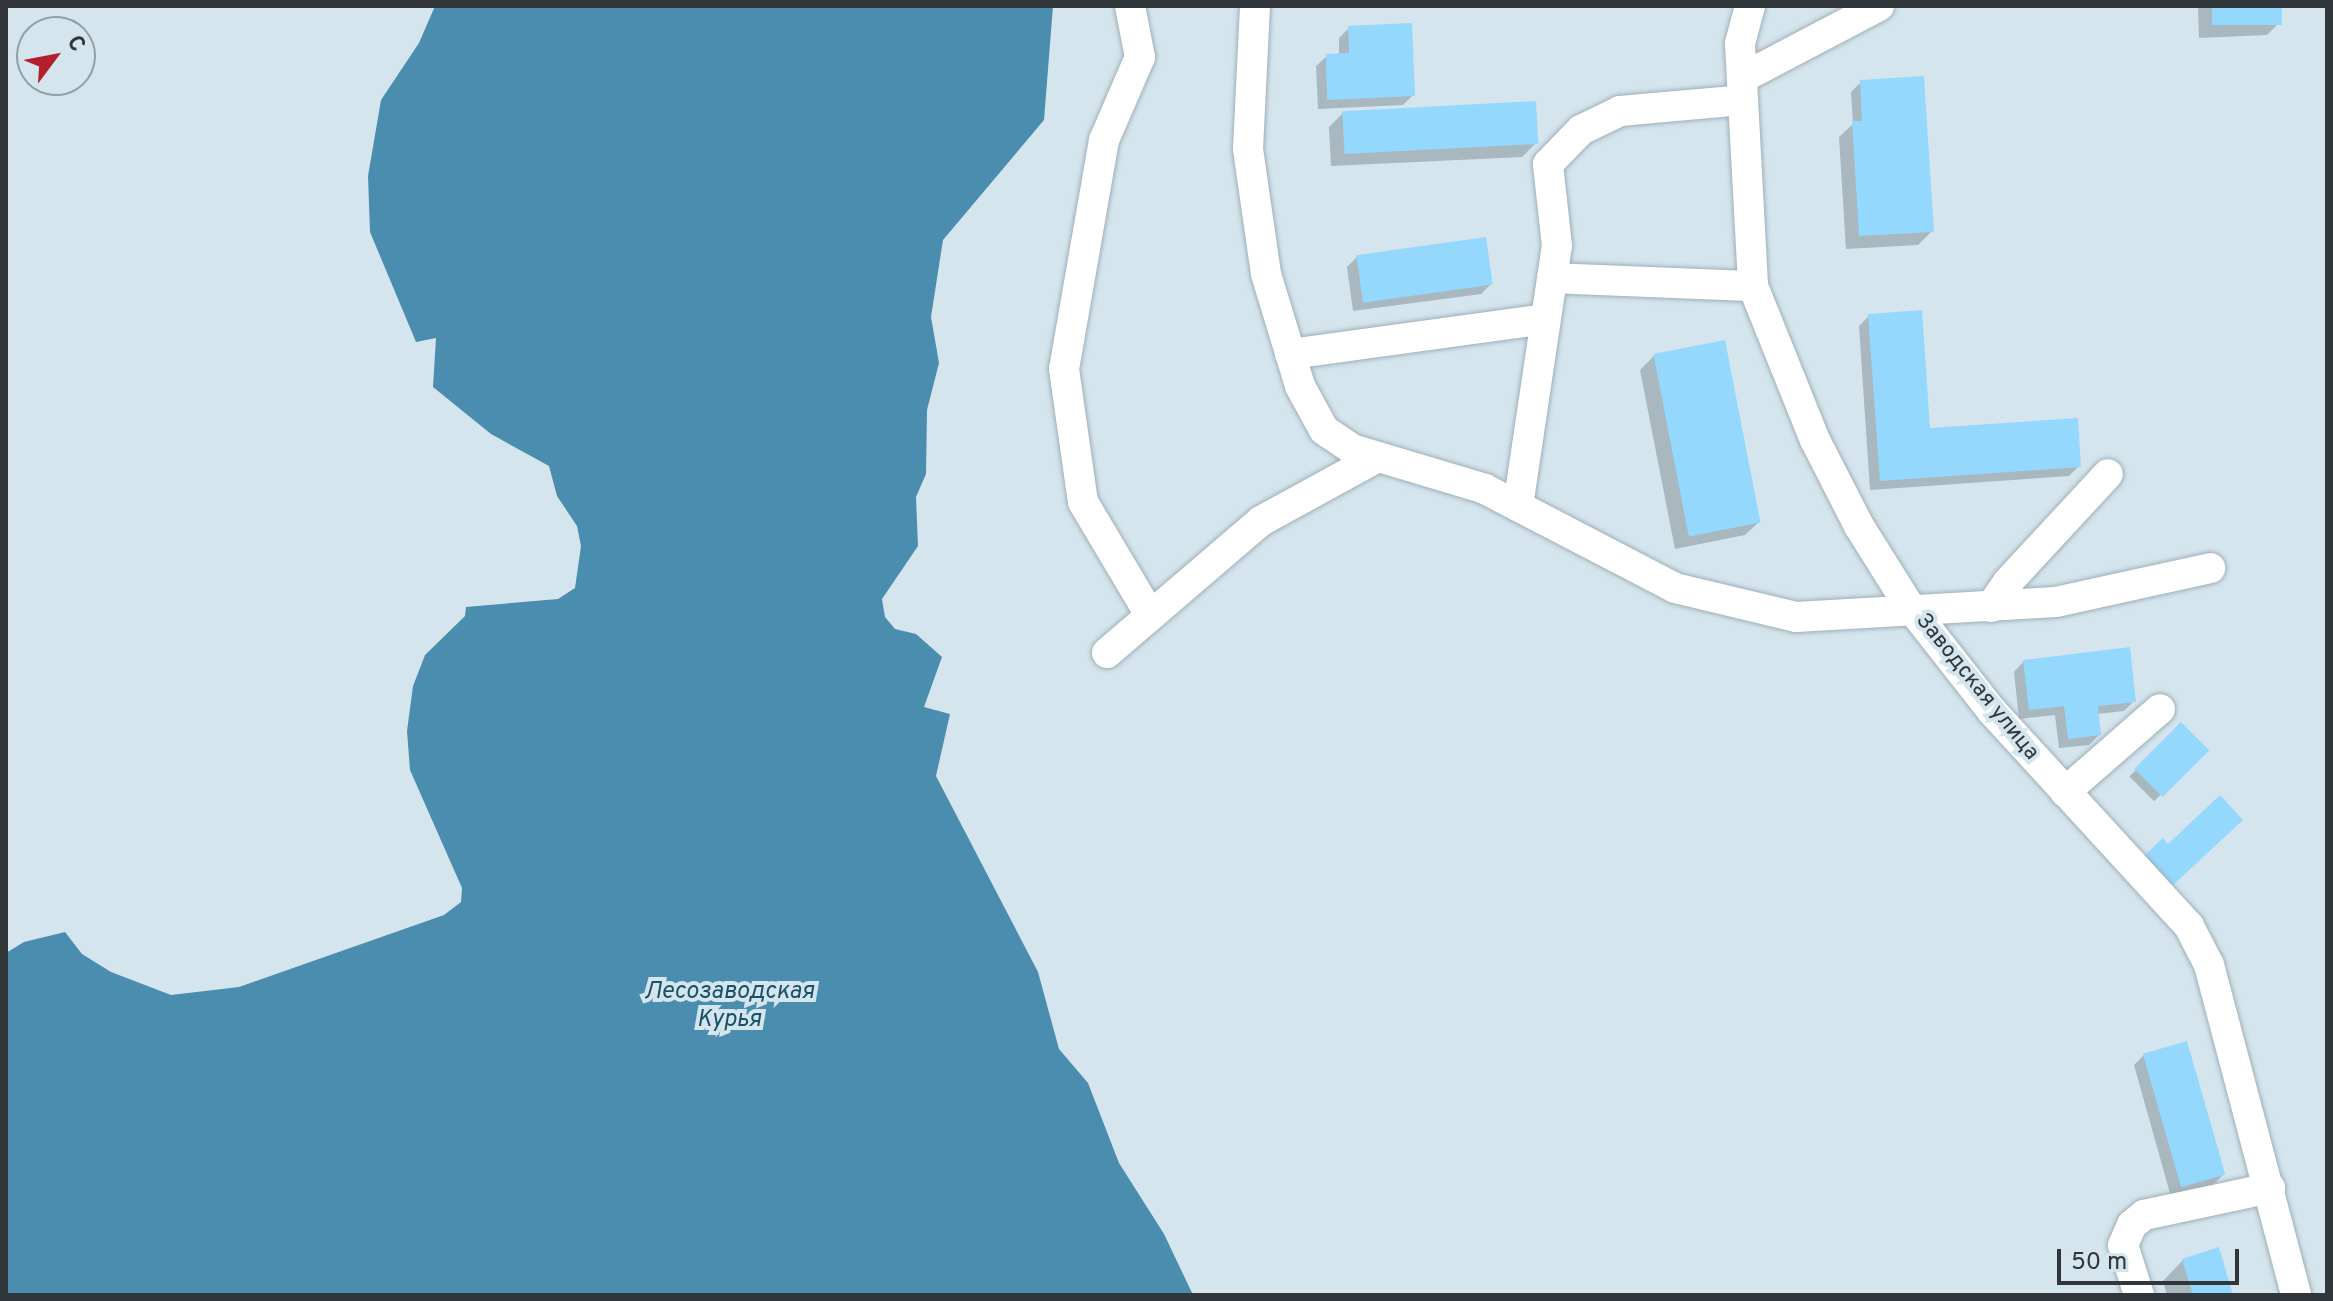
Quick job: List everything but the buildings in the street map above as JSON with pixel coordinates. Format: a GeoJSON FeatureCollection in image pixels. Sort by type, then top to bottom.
{"type":"FeatureCollection","features":[{"type":"Feature","properties":{"kind":"street"},"geometry":{"type":"LineString","coordinates":[[1132,6],[1140,57],[1104,140],[1064,369],[1083,502],[1150,615]]}},
{"type":"Feature","properties":{"kind":"street"},"geometry":{"type":"LineString","coordinates":[[1255,6],[1248,149],[1266,274],[1290,354],[1324,430],[1352,449],[1485,489],[1675,588],[1796,617],[2056,602],[2210,568]]}},
{"type":"Feature","properties":{"kind":"street"},"geometry":{"type":"LineString","coordinates":[[1518,506],[1557,246],[1548,164],[1559,148],[1620,111],[1742,89],[1879,6]]}},
{"type":"Feature","properties":{"kind":"street","name":"Заводская улица"},"geometry":{"type":"LineString","coordinates":[[1746,7],[1740,44],[1753,286],[1815,440],[1859,526],[1913,610],[1992,711],[2189,926],[2209,965],[2296,1295]]}},
{"type":"Feature","properties":{"kind":"street"},"geometry":{"type":"LineString","coordinates":[[1552,278],[1753,286]]}},
{"type":"Feature","properties":{"kind":"street"},"geometry":{"type":"LineString","coordinates":[[1290,354],[1545,319]]}},
{"type":"Feature","properties":{"kind":"street"},"geometry":{"type":"LineString","coordinates":[[1107,653],[1261,521],[1378,457]]}},
{"type":"Feature","properties":{"kind":"street"},"geometry":{"type":"LineString","coordinates":[[1991,607],[2008,582],[2108,474]]}},
{"type":"Feature","properties":{"kind":"street"},"geometry":{"type":"LineString","coordinates":[[2065,792],[2160,709]]}},
{"type":"Feature","properties":{"kind":"street"},"geometry":{"type":"LineString","coordinates":[[2139,1295],[2123,1245],[2132,1225],[2144,1215],[2270,1188]]}},
{"type":"Feature","properties":{"kind":"water","name":"Лесозаводская Курья"},"geometry":{"type":"Polygon","coordinates":[[[435,6],[1053,6],[1044,120],[943,240],[931,317],[939,363],[927,410],[926,474],[916,497],[918,546],[882,599],[885,617],[895,629],[916,634],[942,657],[924,707],[950,714],[936,776],[1038,972],[1059,1049],[1088,1083],[1119,1163],[1164,1234],[1193,1295],[6,1295],[6,953],[24,942],[65,932],[82,954],[111,972],[171,995],[239,987],[444,915],[461,902],[462,888],[410,770],[407,731],[413,686],[425,655],[465,616],[466,607],[558,599],[575,588],[581,546],[577,526],[557,496],[549,466],[491,434],[433,387],[436,338],[416,342],[370,232],[368,176],[381,100],[419,43],[435,6]]]}}]}
